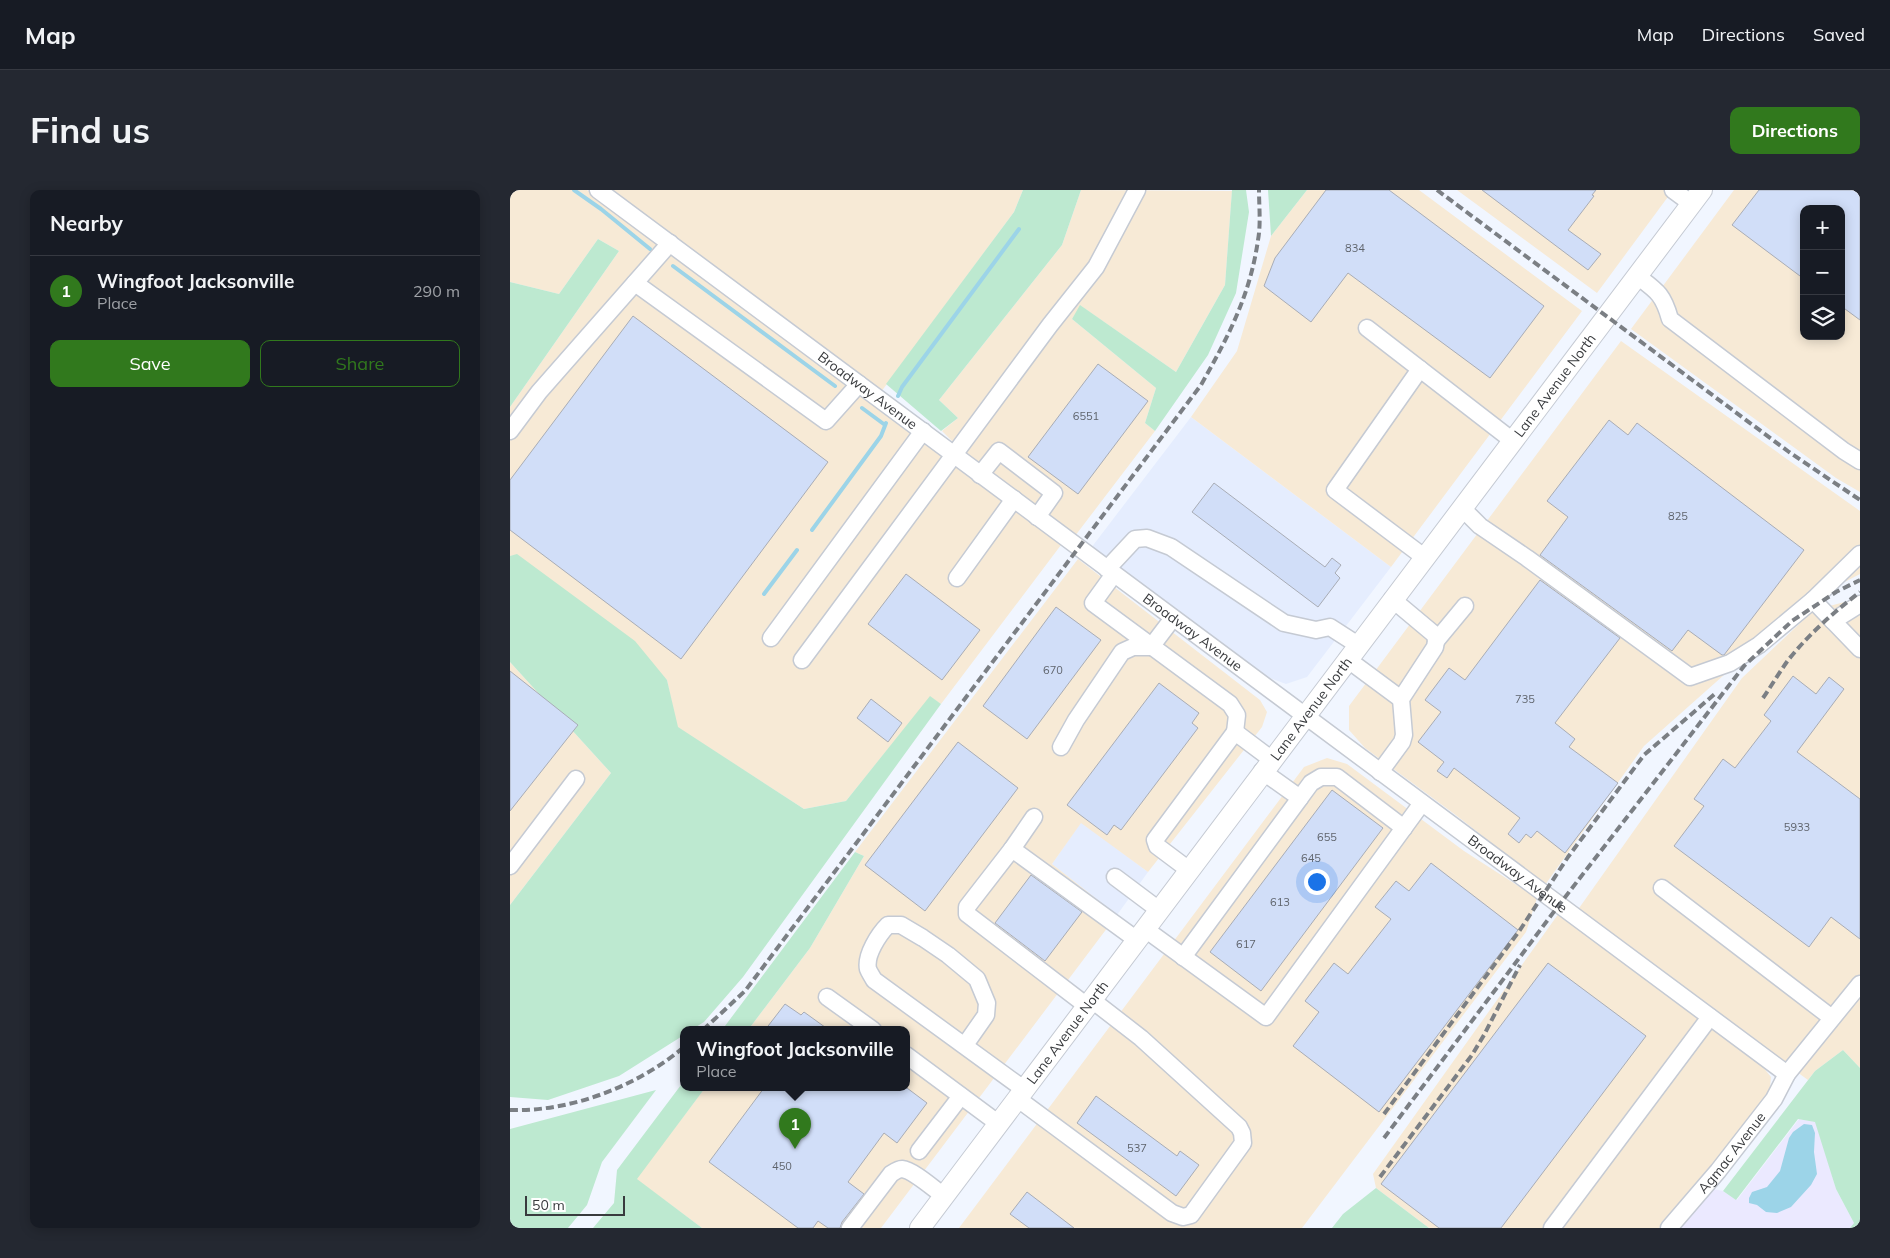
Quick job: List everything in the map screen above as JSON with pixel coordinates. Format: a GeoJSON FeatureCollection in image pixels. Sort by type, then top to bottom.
{"type":"FeatureCollection","features":[{"type":"Feature","properties":{"kind":"main road","name":"Lane Avenue North"},"geometry":{"type":"LineString","coordinates":[[920,1228],[1352,652],[1697,197]]}},
{"type":"Feature","properties":{"kind":"street","name":"Broadway Avenue"},"geometry":{"type":"LineString","coordinates":[[598,190],[1787,1074]]}},
{"type":"Feature","properties":{"kind":"street"},"geometry":{"type":"LineString","coordinates":[[802,660],[1050,325],[1096,267],[1137,190]]}},
{"type":"Feature","properties":{"kind":"street"},"geometry":{"type":"LineString","coordinates":[[1673,190],[1697,197]]}},
{"type":"Feature","properties":{"kind":"street"},"geometry":{"type":"LineString","coordinates":[[510,431],[539,392],[670,243]]}},
{"type":"Feature","properties":{"kind":"street"},"geometry":{"type":"LineString","coordinates":[[1637,276],[1660,293],[1670,319],[1844,451],[1860,461]]}},
{"type":"Feature","properties":{"kind":"street"},"geometry":{"type":"LineString","coordinates":[[635,283],[826,421],[859,384]]}},
{"type":"Feature","properties":{"kind":"street"},"geometry":{"type":"LineString","coordinates":[[1367,328],[1513,441]]}},
{"type":"Feature","properties":{"kind":"street"},"geometry":{"type":"LineString","coordinates":[[1420,369],[1335,490],[1424,557]]}},
{"type":"Feature","properties":{"kind":"street"},"geometry":{"type":"LineString","coordinates":[[771,638],[923,431]]}},
{"type":"Feature","properties":{"kind":"street"},"geometry":{"type":"LineString","coordinates":[[980,475],[999,451],[1054,493],[1037,516]]}},
{"type":"Feature","properties":{"kind":"street"},"geometry":{"type":"LineString","coordinates":[[957,578],[1014,500]]}},
{"type":"Feature","properties":{"kind":"street"},"geometry":{"type":"LineString","coordinates":[[1462,508],[1480,526],[1535,563],[1690,677],[1730,662],[1759,645],[1813,600],[1860,554]]}},
{"type":"Feature","properties":{"kind":"street"},"geometry":{"type":"LineString","coordinates":[[1188,870],[1157,846],[1155,840],[1235,732],[1237,715],[1230,704],[1093,603],[1111,572],[1134,539],[1147,538],[1171,547],[1284,623],[1316,630],[1330,626],[1352,652],[1401,699]]}},
{"type":"Feature","properties":{"kind":"street"},"geometry":{"type":"LineString","coordinates":[[1380,772],[1402,742],[1404,735],[1401,699],[1435,647],[1436,640],[1435,635],[1392,599]]}},
{"type":"Feature","properties":{"kind":"street"},"geometry":{"type":"LineString","coordinates":[[1813,600],[1860,649]]}},
{"type":"Feature","properties":{"kind":"street"},"geometry":{"type":"LineString","coordinates":[[1833,621],[1860,604]]}},
{"type":"Feature","properties":{"kind":"street"},"geometry":{"type":"LineString","coordinates":[[1436,640],[1465,606]]}},
{"type":"Feature","properties":{"kind":"street"},"geometry":{"type":"LineString","coordinates":[[1151,647],[1173,618]]}},
{"type":"Feature","properties":{"kind":"street"},"geometry":{"type":"LineString","coordinates":[[1061,747],[1076,720],[1122,652],[1133,647],[1151,647]]}},
{"type":"Feature","properties":{"kind":"street"},"geometry":{"type":"LineString","coordinates":[[1235,732],[1300,798]]}},
{"type":"Feature","properties":{"kind":"street"},"geometry":{"type":"LineString","coordinates":[[1183,957],[1310,783],[1321,776],[1337,777],[1404,828]]}},
{"type":"Feature","properties":{"kind":"street"},"geometry":{"type":"LineString","coordinates":[[510,866],[576,779]]}},
{"type":"Feature","properties":{"kind":"street"},"geometry":{"type":"LineString","coordinates":[[1012,849],[1141,935],[1183,957],[1266,1017],[1422,803]]}},
{"type":"Feature","properties":{"kind":"street"},"geometry":{"type":"LineString","coordinates":[[965,1045],[986,1015],[986,1003],[977,979],[948,955],[923,938],[901,926],[888,925],[879,934],[872,949],[868,968],[874,980],[965,1045],[1021,1094],[1172,1213],[1183,1217],[1191,1215],[1243,1143],[1239,1126],[1141,1038],[967,914],[967,907],[1034,817]]}},
{"type":"Feature","properties":{"kind":"street"},"geometry":{"type":"LineString","coordinates":[[1114,877],[1159,910]]}},
{"type":"Feature","properties":{"kind":"street"},"geometry":{"type":"LineString","coordinates":[[1662,888],[1832,1018]]}},
{"type":"Feature","properties":{"kind":"street","name":"Agmac Avenue"},"geometry":{"type":"LineString","coordinates":[[1669,1228],[1718,1171],[1774,1099],[1787,1074],[1860,984]]}},
{"type":"Feature","properties":{"kind":"street"},"geometry":{"type":"LineString","coordinates":[[827,997],[867,1026]]}},
{"type":"Feature","properties":{"kind":"street"},"geometry":{"type":"LineString","coordinates":[[1552,1228],[1710,1017]]}},
{"type":"Feature","properties":{"kind":"street"},"geometry":{"type":"LineString","coordinates":[[910,1058],[999,1124]]}},
{"type":"Feature","properties":{"kind":"street"},"geometry":{"type":"LineString","coordinates":[[919,1151],[961,1096]]}},
{"type":"Feature","properties":{"kind":"street"},"geometry":{"type":"LineString","coordinates":[[850,1228],[890,1174],[895,1171],[901,1169],[908,1171],[944,1196]]}},
{"type":"Feature","properties":{"kind":"shaded area"},"geometry":{"type":"Polygon","coordinates":[[[510,190],[587,190],[1061,545],[941,704],[930,697],[846,801],[804,809],[677,727],[667,680],[517,555],[510,556],[510,407],[619,251],[598,239],[559,294],[510,282],[510,190]]]}},
{"type":"Feature","properties":{"kind":"shaded area"},"geometry":{"type":"Polygon","coordinates":[[[609,190],[1023,190],[1014,212],[881,392],[609,190]]]}},
{"type":"Feature","properties":{"kind":"shaded area"},"geometry":{"type":"Polygon","coordinates":[[[1081,190],[1232,191],[1225,285],[1176,372],[1081,306],[1072,319],[1156,388],[1145,423],[1155,431],[1075,536],[969,458],[942,431],[958,418],[939,400],[1062,245],[1081,190]]]}},
{"type":"Feature","properties":{"kind":"shaded area"},"geometry":{"type":"Polygon","coordinates":[[[1307,190],[1419,190],[1582,311],[1391,567],[1191,417],[1237,351],[1271,236],[1307,190]]]}},
{"type":"Feature","properties":{"kind":"shaded area"},"geometry":{"type":"Polygon","coordinates":[[[1457,190],[1673,190],[1597,293],[1457,190]]]}},
{"type":"Feature","properties":{"kind":"shaded area"},"geometry":{"type":"Polygon","coordinates":[[[1734,190],[1860,190],[1860,492],[1836,478],[1631,329],[1734,190]]]}},
{"type":"Feature","properties":{"kind":"shaded area"},"geometry":{"type":"Polygon","coordinates":[[[1621,341],[1860,511],[1860,574],[1833,588],[1787,619],[1644,746],[1545,885],[1457,816],[1365,748],[1349,730],[1349,706],[1621,341]]]}},
{"type":"Feature","properties":{"kind":"shaded area"},"geometry":{"type":"Polygon","coordinates":[[[1191,417],[1391,567],[1307,677],[1286,684],[1270,678],[1091,548],[1191,417]]]}},
{"type":"Feature","properties":{"kind":"shaded area"},"geometry":{"type":"Polygon","coordinates":[[[1078,559],[1260,700],[1267,712],[1262,727],[1148,872],[1081,823],[1052,864],[1117,915],[881,1228],[702,1228],[636,1179],[703,1091],[910,1091],[910,1026],[751,1026],[810,948],[864,856],[855,852],[1078,559]]]}},
{"type":"Feature","properties":{"kind":"shaded area"},"geometry":{"type":"Polygon","coordinates":[[[1860,598],[1860,1068],[1843,1050],[1815,1071],[1808,1080],[1577,911],[1742,678],[1814,610],[1860,598]]]}},
{"type":"Feature","properties":{"kind":"shaded area"},"geometry":{"type":"Polygon","coordinates":[[[510,662],[611,773],[510,905],[510,662]]]}},
{"type":"Feature","properties":{"kind":"shaded area"},"geometry":{"type":"Polygon","coordinates":[[[1327,758],[1347,764],[1464,851],[1537,898],[1526,932],[1302,1228],[959,1228],[1304,767],[1327,758]]]}},
{"type":"Feature","properties":{"kind":"shaded area"},"geometry":{"type":"Polygon","coordinates":[[[1081,822],[1148,872],[1117,915],[1052,864],[1081,822]]]}},
{"type":"Feature","properties":{"kind":"shaded area"},"geometry":{"type":"Polygon","coordinates":[[[1559,913],[1759,1062],[1771,1077],[1769,1097],[1702,1180],[1659,1228],[1429,1228],[1376,1188],[1373,1174],[1559,913]]]}},
{"type":"Feature","properties":{"kind":"shaded area"},"geometry":{"type":"Polygon","coordinates":[[[1799,1119],[1816,1122],[1836,1189],[1854,1223],[1850,1228],[1679,1228],[1713,1189],[1723,1191],[1737,1200],[1799,1119]]]}},
{"type":"Feature","properties":{"kind":"green space"},"geometry":{"type":"Polygon","coordinates":[[[1023,190],[1081,190],[1062,245],[939,400],[958,418],[941,431],[886,384],[1014,212],[1023,190]]]}},
{"type":"Feature","properties":{"kind":"green space"},"geometry":{"type":"Polygon","coordinates":[[[1232,190],[1246,190],[1249,212],[1236,293],[1208,355],[1155,431],[1145,423],[1156,388],[1072,319],[1080,305],[1176,372],[1225,285],[1232,190]]]}},
{"type":"Feature","properties":{"kind":"green space"},"geometry":{"type":"Polygon","coordinates":[[[1268,190],[1307,190],[1271,236],[1268,190]]]}},
{"type":"Feature","properties":{"kind":"green space"},"geometry":{"type":"Polygon","coordinates":[[[598,239],[619,251],[510,407],[510,282],[559,294],[598,239]]]}},
{"type":"Feature","properties":{"kind":"green space"},"geometry":{"type":"Polygon","coordinates":[[[517,554],[635,641],[667,680],[678,727],[804,809],[846,801],[930,696],[941,704],[743,977],[704,1022],[698,1026],[680,1026],[680,1038],[619,1076],[548,1100],[510,1097],[510,905],[611,773],[510,662],[510,556],[517,554]]]}},
{"type":"Feature","properties":{"kind":"green space"},"geometry":{"type":"Polygon","coordinates":[[[855,852],[864,856],[810,948],[751,1026],[725,1026],[855,852]]]}},
{"type":"Feature","properties":{"kind":"green space"},"geometry":{"type":"Polygon","coordinates":[[[1843,1050],[1860,1068],[1860,1228],[1850,1228],[1854,1223],[1836,1189],[1815,1122],[1798,1119],[1736,1200],[1723,1191],[1815,1071],[1843,1050]]]}},
{"type":"Feature","properties":{"kind":"green space"},"geometry":{"type":"Polygon","coordinates":[[[680,1086],[680,1091],[703,1091],[637,1179],[702,1228],[593,1228],[614,1203],[617,1170],[680,1086]]]}},
{"type":"Feature","properties":{"kind":"green space"},"geometry":{"type":"Polygon","coordinates":[[[656,1090],[602,1162],[587,1205],[568,1228],[510,1228],[510,1129],[656,1090]]]}},
{"type":"Feature","properties":{"kind":"green space"},"geometry":{"type":"Polygon","coordinates":[[[1376,1188],[1429,1228],[1332,1228],[1343,1214],[1376,1188]]]}},
{"type":"Feature","properties":{"kind":"water"},"geometry":{"type":"Polygon","coordinates":[[[1804,1124],[1812,1125],[1815,1133],[1814,1152],[1817,1174],[1811,1185],[1791,1207],[1777,1213],[1766,1212],[1757,1205],[1749,1203],[1752,1192],[1767,1187],[1780,1171],[1789,1138],[1793,1132],[1804,1124]]]}},
{"type":"Feature","properties":{"kind":"building"},"geometry":{"type":"Polygon","coordinates":[[[1326,190],[1389,190],[1544,306],[1490,378],[1348,273],[1311,322],[1264,286],[1275,258],[1326,190]]]}},
{"type":"Feature","properties":{"kind":"building"},"geometry":{"type":"Polygon","coordinates":[[[1482,190],[1596,190],[1592,195],[1594,196],[1568,230],[1601,254],[1588,270],[1482,190]]]}},
{"type":"Feature","properties":{"kind":"building"},"geometry":{"type":"Polygon","coordinates":[[[1759,190],[1860,190],[1860,320],[1845,309],[1845,205],[1800,205],[1800,276],[1732,225],[1759,190]]]}},
{"type":"Feature","properties":{"kind":"building"},"geometry":{"type":"Polygon","coordinates":[[[633,316],[828,462],[681,659],[510,530],[510,480],[633,316]]]}},
{"type":"Feature","properties":{"kind":"building"},"geometry":{"type":"Polygon","coordinates":[[[1098,364],[1148,401],[1078,494],[1028,457],[1098,364]]]}},
{"type":"Feature","properties":{"kind":"building"},"geometry":{"type":"Polygon","coordinates":[[[1609,420],[1628,435],[1637,423],[1804,550],[1724,655],[1688,630],[1672,651],[1540,555],[1568,517],[1547,501],[1609,420]]]}},
{"type":"Feature","properties":{"kind":"building"},"geometry":{"type":"Polygon","coordinates":[[[1214,483],[1325,567],[1332,558],[1341,565],[1335,573],[1340,578],[1318,607],[1192,512],[1214,483]]]}},
{"type":"Feature","properties":{"kind":"building"},"geometry":{"type":"Polygon","coordinates":[[[906,574],[980,630],[942,680],[868,624],[906,574]]]}},
{"type":"Feature","properties":{"kind":"building"},"geometry":{"type":"Polygon","coordinates":[[[1540,580],[1620,638],[1555,723],[1575,739],[1569,747],[1618,783],[1565,853],[1537,831],[1531,838],[1526,834],[1519,843],[1508,834],[1520,818],[1454,768],[1447,778],[1437,771],[1444,762],[1418,742],[1441,712],[1425,700],[1449,668],[1465,680],[1540,580]]]}},
{"type":"Feature","properties":{"kind":"building"},"geometry":{"type":"Polygon","coordinates":[[[1056,607],[1101,640],[1027,739],[983,706],[1056,607]]]}},
{"type":"Feature","properties":{"kind":"building"},"geometry":{"type":"Polygon","coordinates":[[[510,671],[578,725],[510,811],[510,671]]]}},
{"type":"Feature","properties":{"kind":"building"},"geometry":{"type":"Polygon","coordinates":[[[1793,676],[1816,694],[1829,677],[1844,689],[1797,752],[1860,799],[1860,939],[1831,917],[1809,947],[1674,846],[1704,806],[1694,799],[1723,759],[1735,768],[1771,721],[1764,715],[1793,676]]]}},
{"type":"Feature","properties":{"kind":"building"},"geometry":{"type":"Polygon","coordinates":[[[1159,683],[1199,713],[1192,723],[1198,728],[1121,830],[1114,825],[1107,835],[1067,805],[1159,683]]]}},
{"type":"Feature","properties":{"kind":"building"},"geometry":{"type":"Polygon","coordinates":[[[871,699],[902,723],[888,742],[857,718],[871,699]]]}},
{"type":"Feature","properties":{"kind":"building"},"geometry":{"type":"Polygon","coordinates":[[[958,742],[1018,788],[925,911],[865,865],[958,742]]]}},
{"type":"Feature","properties":{"kind":"building"},"geometry":{"type":"Polygon","coordinates":[[[1332,790],[1383,828],[1261,991],[1210,952],[1332,790]]]}},
{"type":"Feature","properties":{"kind":"building"},"geometry":{"type":"Polygon","coordinates":[[[1431,863],[1518,930],[1379,1112],[1293,1046],[1319,1012],[1305,1001],[1334,963],[1348,974],[1391,919],[1375,907],[1396,881],[1409,891],[1431,863]]]}},
{"type":"Feature","properties":{"kind":"building"},"geometry":{"type":"Polygon","coordinates":[[[1031,875],[1082,912],[1045,961],[995,923],[1031,875]]]}},
{"type":"Feature","properties":{"kind":"building"},"geometry":{"type":"Polygon","coordinates":[[[1548,963],[1646,1036],[1501,1228],[1439,1228],[1381,1184],[1548,963]]]}},
{"type":"Feature","properties":{"kind":"building"},"geometry":{"type":"Polygon","coordinates":[[[785,1004],[801,1015],[804,1012],[823,1026],[768,1026],[785,1004]]]}},
{"type":"Feature","properties":{"kind":"building"},"geometry":{"type":"Polygon","coordinates":[[[910,1090],[927,1103],[897,1143],[884,1133],[848,1182],[864,1194],[842,1222],[840,1228],[828,1228],[818,1221],[813,1228],[798,1228],[709,1162],[762,1091],[910,1090]]]}},
{"type":"Feature","properties":{"kind":"building"},"geometry":{"type":"Polygon","coordinates":[[[1096,1096],[1177,1156],[1180,1151],[1199,1165],[1176,1196],[1077,1123],[1096,1096]]]}},
{"type":"Feature","properties":{"kind":"building"},"geometry":{"type":"Polygon","coordinates":[[[1027,1192],[1074,1228],[1029,1228],[1010,1214],[1027,1192]]]}},
{"type":"Feature","properties":{"kind":"waterway"},"geometry":{"type":"LineString","coordinates":[[574,190],[601,209],[650,249]]}},
{"type":"Feature","properties":{"kind":"waterway"},"geometry":{"type":"LineString","coordinates":[[898,396],[902,387],[1019,229]]}},
{"type":"Feature","properties":{"kind":"waterway"},"geometry":{"type":"LineString","coordinates":[[673,266],[835,386]]}},
{"type":"Feature","properties":{"kind":"waterway"},"geometry":{"type":"LineString","coordinates":[[862,408],[885,425]]}},
{"type":"Feature","properties":{"kind":"waterway"},"geometry":{"type":"LineString","coordinates":[[812,530],[881,436],[886,423]]}},
{"type":"Feature","properties":{"kind":"waterway"},"geometry":{"type":"LineString","coordinates":[[764,594],[797,550]]}},
{"type":"Feature","properties":{"kind":"railway"},"geometry":{"type":"LineString","coordinates":[[707,1026],[745,991],[1201,385],[1229,333],[1250,280],[1259,234],[1259,190]]}},
{"type":"Feature","properties":{"kind":"railway"},"geometry":{"type":"LineString","coordinates":[[1437,190],[1789,452],[1860,500]]}},
{"type":"Feature","properties":{"kind":"railway"},"geometry":{"type":"LineString","coordinates":[[1384,1138],[1559,905],[1744,666],[1792,621],[1836,592],[1860,580]]}},
{"type":"Feature","properties":{"kind":"railway"},"geometry":{"type":"LineString","coordinates":[[1763,698],[1789,659],[1805,640],[1860,592]]}},
{"type":"Feature","properties":{"kind":"railway"},"geometry":{"type":"LineString","coordinates":[[1384,1114],[1520,930],[1568,857],[1644,755],[1717,692]]}},
{"type":"Feature","properties":{"kind":"railway"},"geometry":{"type":"LineString","coordinates":[[1380,1177],[1472,1055],[1520,965]]}},
{"type":"Feature","properties":{"kind":"railway"},"geometry":{"type":"LineString","coordinates":[[510,1110],[556,1106],[603,1094],[646,1074],[680,1050]]}},
{"type":"Feature","properties":{"kind":"place","name":"Wingfoot Jacksonville"},"geometry":{"type":"Point","coordinates":[795,1149]}}]}
